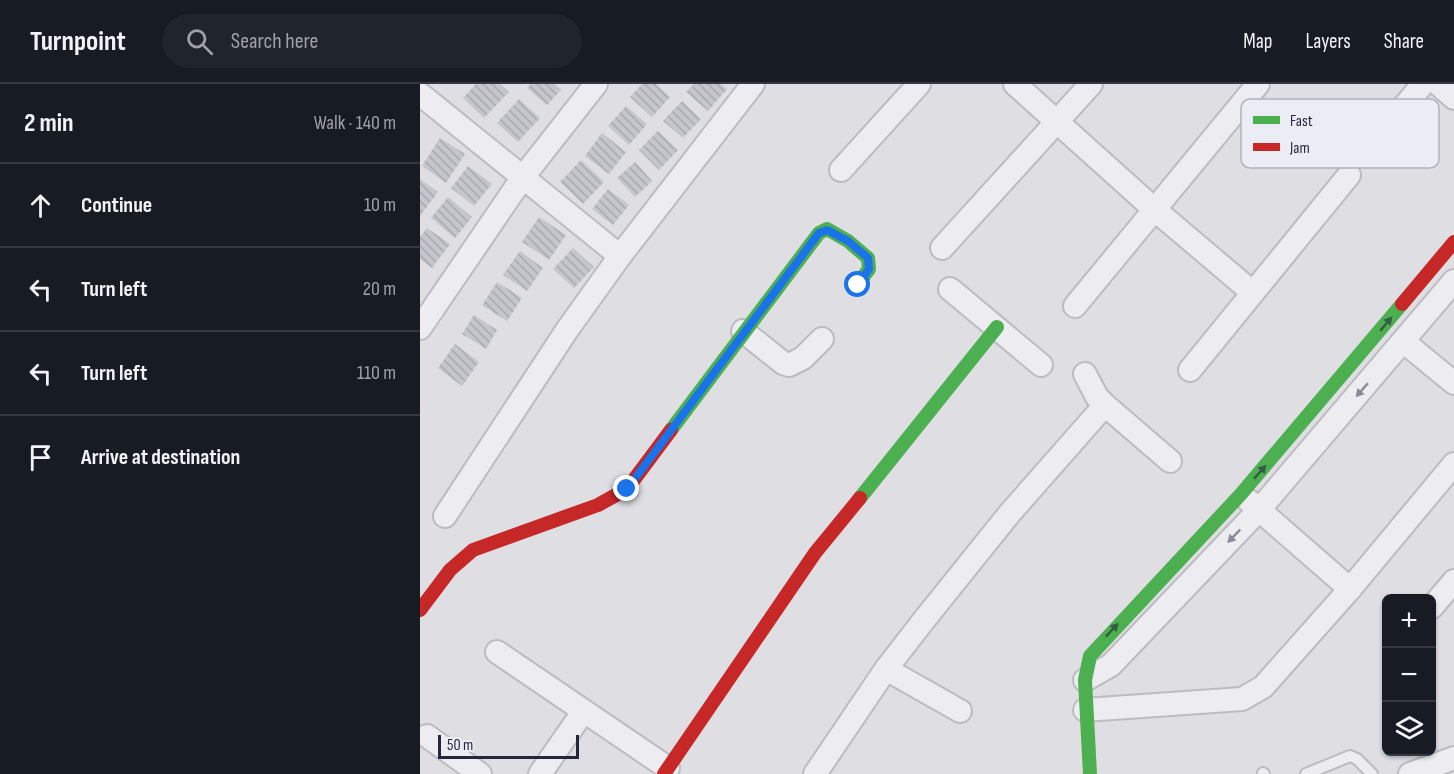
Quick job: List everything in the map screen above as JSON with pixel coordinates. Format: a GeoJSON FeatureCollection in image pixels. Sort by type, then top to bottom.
{"type":"FeatureCollection","features":[{"type":"Feature","properties":{"kind":"street"},"geometry":{"type":"LineString","coordinates":[[420,327],[523,177],[596,84]]}},
{"type":"Feature","properties":{"kind":"street"},"geometry":{"type":"LineString","coordinates":[[445,516],[540,369],[620,256],[753,84]]}},
{"type":"Feature","properties":{"kind":"street"},"geometry":{"type":"LineString","coordinates":[[842,170],[919,84]]}},
{"type":"Feature","properties":{"kind":"street"},"geometry":{"type":"LineString","coordinates":[[1015,84],[1154,209],[1252,292]]}},
{"type":"Feature","properties":{"kind":"street"},"geometry":{"type":"LineString","coordinates":[[942,248],[1091,84]]}},
{"type":"Feature","properties":{"kind":"street"},"geometry":{"type":"LineString","coordinates":[[1246,99],[1258,84]]}},
{"type":"Feature","properties":{"kind":"street"},"geometry":{"type":"LineString","coordinates":[[1410,99],[1423,84]]}},
{"type":"Feature","properties":{"kind":"street"},"geometry":{"type":"LineString","coordinates":[[1438,84],[1454,98]]}},
{"type":"Feature","properties":{"kind":"street"},"geometry":{"type":"LineString","coordinates":[[426,96],[620,256]]}},
{"type":"Feature","properties":{"kind":"street"},"geometry":{"type":"LineString","coordinates":[[1075,306],[1241,104]]}},
{"type":"Feature","properties":{"kind":"street"},"geometry":{"type":"LineString","coordinates":[[1190,370],[1349,175]]}},
{"type":"Feature","properties":{"kind":"street"},"geometry":{"type":"LineString","coordinates":[[420,610],[445,573],[457,560],[473,550],[598,505],[627,489],[743,331],[819,233],[827,230],[848,241],[868,258],[869,269],[858,285]]}},
{"type":"Feature","properties":{"kind":"street"},"geometry":{"type":"LineString","coordinates":[[1090,774],[1085,680],[1090,656],[1241,494],[1454,242]]}},
{"type":"Feature","properties":{"kind":"street"},"geometry":{"type":"LineString","coordinates":[[1085,680],[1111,665],[1259,510],[1454,281]]}},
{"type":"Feature","properties":{"kind":"street"},"geometry":{"type":"LineString","coordinates":[[950,289],[1041,365]]}},
{"type":"Feature","properties":{"kind":"street"},"geometry":{"type":"LineString","coordinates":[[497,652],[666,771],[815,553],[997,327]]}},
{"type":"Feature","properties":{"kind":"street"},"geometry":{"type":"LineString","coordinates":[[743,331],[783,363],[789,365],[803,358],[822,339]]}},
{"type":"Feature","properties":{"kind":"street"},"geometry":{"type":"LineString","coordinates":[[1404,342],[1454,383]]}},
{"type":"Feature","properties":{"kind":"street"},"geometry":{"type":"LineString","coordinates":[[1085,374],[1097,396],[1105,405],[1170,461]]}},
{"type":"Feature","properties":{"kind":"street"},"geometry":{"type":"LineString","coordinates":[[815,774],[886,669],[984,545],[1105,405]]}},
{"type":"Feature","properties":{"kind":"street"},"geometry":{"type":"LineString","coordinates":[[1085,710],[1242,699],[1252,695],[1263,687],[1350,589],[1454,464]]}},
{"type":"Feature","properties":{"kind":"street"},"geometry":{"type":"LineString","coordinates":[[1241,494],[1350,589]]}},
{"type":"Feature","properties":{"kind":"street"},"geometry":{"type":"LineString","coordinates":[[1436,602],[1453,586]]}},
{"type":"Feature","properties":{"kind":"street"},"geometry":{"type":"LineString","coordinates":[[886,669],[960,711]]}},
{"type":"Feature","properties":{"kind":"street"},"geometry":{"type":"LineString","coordinates":[[540,774],[583,712]]}},
{"type":"Feature","properties":{"kind":"street"},"geometry":{"type":"LineString","coordinates":[[427,736],[480,774]]}},
{"type":"Feature","properties":{"kind":"street"},"geometry":{"type":"LineString","coordinates":[[1410,774],[1454,758]]}},
{"type":"Feature","properties":{"kind":"lane"},"geometry":{"type":"LineString","coordinates":[[1306,774],[1350,756],[1357,759],[1372,774]]}},
{"type":"Feature","properties":{"kind":"building"},"geometry":{"type":"Polygon","coordinates":[[[476,84],[500,84],[509,92],[484,118],[463,98],[476,84]]]}},
{"type":"Feature","properties":{"kind":"building"},"geometry":{"type":"Polygon","coordinates":[[[531,84],[554,84],[561,90],[547,105],[527,88],[531,84]]]}},
{"type":"Feature","properties":{"kind":"building"},"geometry":{"type":"Polygon","coordinates":[[[642,84],[656,84],[670,97],[652,117],[630,97],[642,84]]]}},
{"type":"Feature","properties":{"kind":"building"},"geometry":{"type":"Polygon","coordinates":[[[694,84],[721,84],[727,89],[708,111],[686,92],[694,84]]]}},
{"type":"Feature","properties":{"kind":"building"},"geometry":{"type":"Polygon","coordinates":[[[519,99],[540,118],[518,142],[497,123],[519,99]]]}},
{"type":"Feature","properties":{"kind":"building"},"geometry":{"type":"Polygon","coordinates":[[[682,101],[701,119],[683,138],[663,121],[682,101]]]}},
{"type":"Feature","properties":{"kind":"building"},"geometry":{"type":"Polygon","coordinates":[[[626,106],[647,124],[629,145],[608,126],[626,106]]]}},
{"type":"Feature","properties":{"kind":"building"},"geometry":{"type":"Polygon","coordinates":[[[658,131],[678,150],[659,170],[639,150],[658,131]]]}},
{"type":"Feature","properties":{"kind":"building"},"geometry":{"type":"Polygon","coordinates":[[[602,133],[626,152],[609,174],[585,156],[602,133]]]}},
{"type":"Feature","properties":{"kind":"building"},"geometry":{"type":"Polygon","coordinates":[[[440,138],[465,154],[446,183],[422,166],[440,138]]]}},
{"type":"Feature","properties":{"kind":"building"},"geometry":{"type":"Polygon","coordinates":[[[581,160],[604,182],[583,204],[560,182],[581,160]]]}},
{"type":"Feature","properties":{"kind":"building"},"geometry":{"type":"Polygon","coordinates":[[[635,162],[652,181],[635,197],[617,178],[635,162]]]}},
{"type":"Feature","properties":{"kind":"building"},"geometry":{"type":"Polygon","coordinates":[[[468,166],[492,184],[474,206],[451,188],[468,166]]]}},
{"type":"Feature","properties":{"kind":"building"},"geometry":{"type":"Polygon","coordinates":[[[420,179],[438,192],[420,216],[420,179]]]}},
{"type":"Feature","properties":{"kind":"building"},"geometry":{"type":"Polygon","coordinates":[[[608,189],[629,205],[613,225],[592,209],[608,189]]]}},
{"type":"Feature","properties":{"kind":"building"},"geometry":{"type":"Polygon","coordinates":[[[448,197],[472,217],[455,238],[431,218],[448,197]]]}},
{"type":"Feature","properties":{"kind":"building"},"geometry":{"type":"Polygon","coordinates":[[[539,217],[566,235],[549,260],[522,242],[539,217]]]}},
{"type":"Feature","properties":{"kind":"building"},"geometry":{"type":"Polygon","coordinates":[[[427,228],[450,244],[432,268],[420,259],[420,237],[427,228]]]}},
{"type":"Feature","properties":{"kind":"building"},"geometry":{"type":"Polygon","coordinates":[[[573,248],[594,267],[574,288],[553,269],[573,248]]]}},
{"type":"Feature","properties":{"kind":"building"},"geometry":{"type":"Polygon","coordinates":[[[520,251],[543,268],[527,291],[503,275],[520,251]]]}},
{"type":"Feature","properties":{"kind":"building"},"geometry":{"type":"Polygon","coordinates":[[[497,282],[522,298],[507,321],[482,305],[497,282]]]}},
{"type":"Feature","properties":{"kind":"building"},"geometry":{"type":"Polygon","coordinates":[[[474,315],[497,330],[486,349],[462,334],[474,315]]]}},
{"type":"Feature","properties":{"kind":"building"},"geometry":{"type":"Polygon","coordinates":[[[455,344],[479,362],[462,386],[438,368],[455,344]]]}},
{"type":"Feature","properties":{"kind":"traffic: fast"},"geometry":{"type":"LineString","coordinates":[[671,430],[819,233],[827,229],[848,241],[868,258],[869,269],[858,284]]}},
{"type":"Feature","properties":{"kind":"traffic: fast"},"geometry":{"type":"LineString","coordinates":[[1090,774],[1085,680],[1090,656],[1241,494],[1402,304]]}},
{"type":"Feature","properties":{"kind":"traffic: fast"},"geometry":{"type":"LineString","coordinates":[[860,498],[997,327]]}},
{"type":"Feature","properties":{"kind":"traffic: jam"},"geometry":{"type":"LineString","coordinates":[[1402,304],[1454,242]]}},
{"type":"Feature","properties":{"kind":"traffic: jam"},"geometry":{"type":"LineString","coordinates":[[420,610],[450,570],[473,550],[598,505],[627,489],[671,430]]}},
{"type":"Feature","properties":{"kind":"traffic: jam"},"geometry":{"type":"LineString","coordinates":[[664,774],[815,553],[860,498]]}},
{"type":"Feature","properties":{"kind":"route"},"geometry":{"type":"LineString","coordinates":[[627,489],[689,408],[743,331],[819,233],[827,230],[836,233],[868,258],[869,269],[858,285]]}}]}
